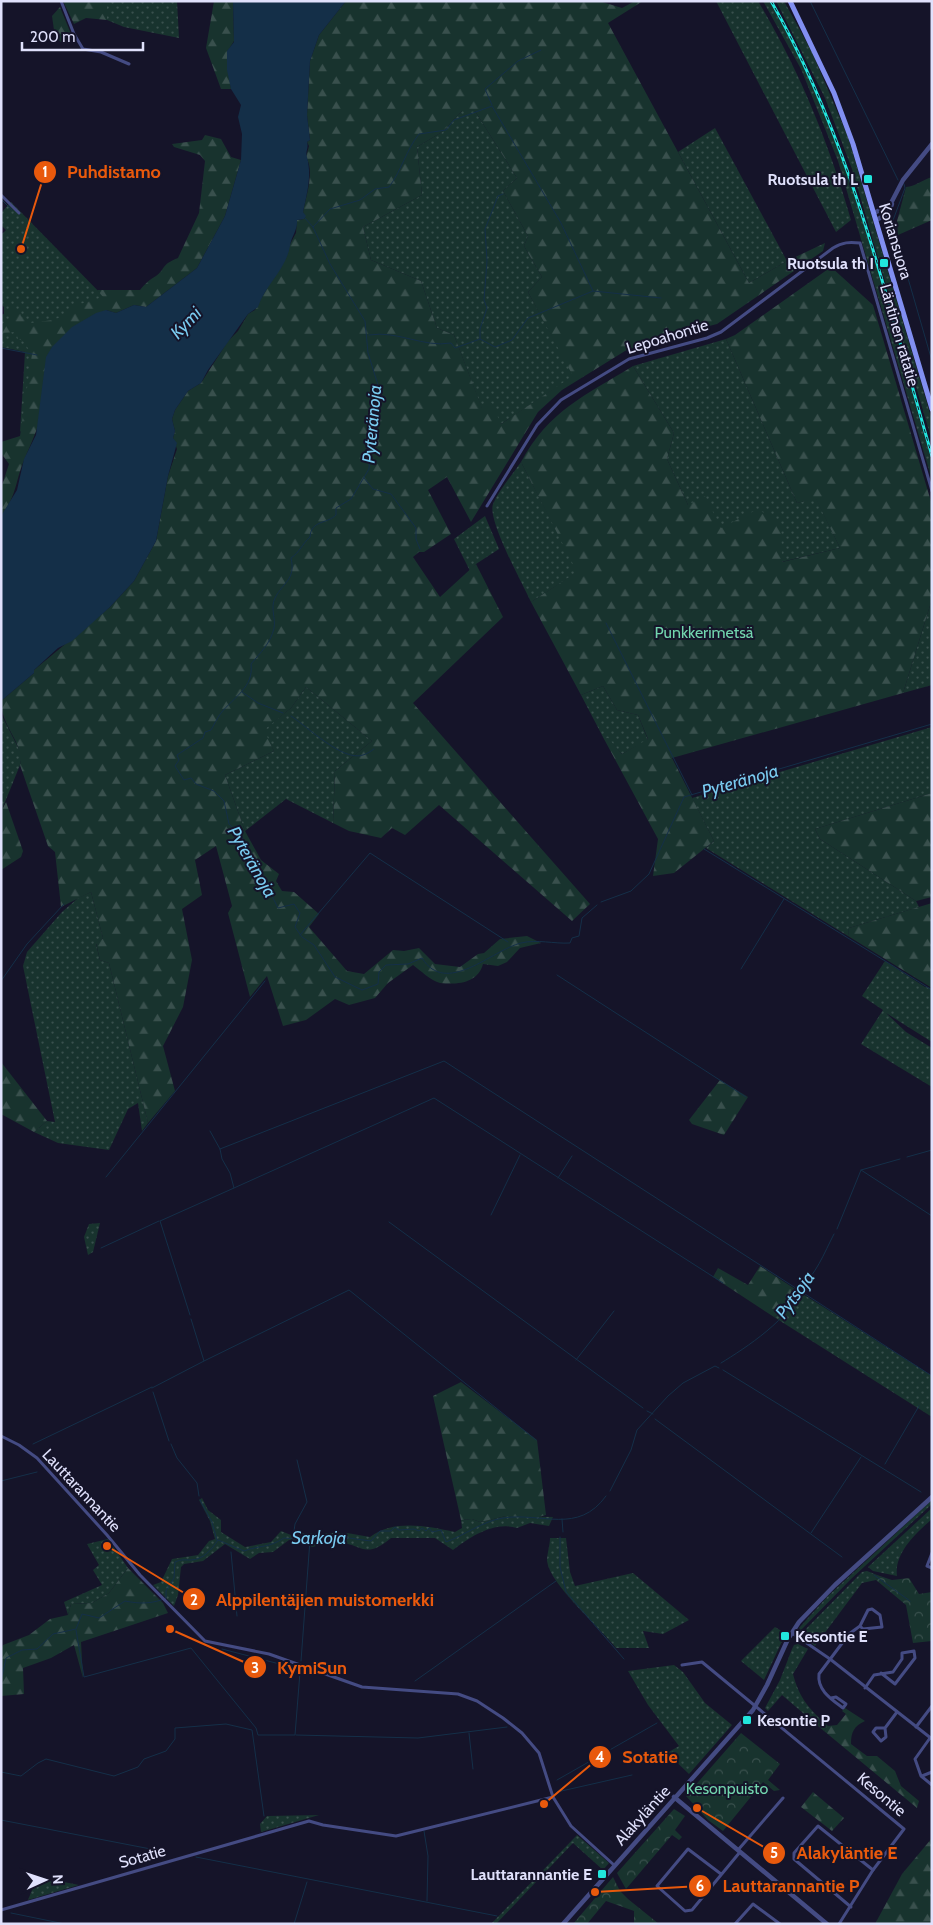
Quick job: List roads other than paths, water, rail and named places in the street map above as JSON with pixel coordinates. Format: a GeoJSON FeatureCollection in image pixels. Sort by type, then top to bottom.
{"type":"FeatureCollection","features":[{"type":"Feature","properties":{"kind":"main road","name":"Koriansuora"},"geometry":{"type":"LineString","coordinates":[[790,1],[841,110],[874,213],[932,409]]}},
{"type":"Feature","properties":{"kind":"street"},"geometry":{"type":"LineString","coordinates":[[61,1],[74,34],[83,48],[101,52],[129,64]]}},
{"type":"Feature","properties":{"kind":"street"},"geometry":{"type":"LineString","coordinates":[[874,213],[886,209],[903,180],[932,144]]}},
{"type":"Feature","properties":{"kind":"street"},"geometry":{"type":"LineString","coordinates":[[1,195],[19,213]]}},
{"type":"Feature","properties":{"kind":"street"},"geometry":{"type":"LineString","coordinates":[[876,220],[888,214],[893,198]]}},
{"type":"Feature","properties":{"kind":"street","name":"Lepoahontie"},"geometry":{"type":"LineString","coordinates":[[486,506],[537,425],[561,400],[629,359],[707,338],[721,332],[838,245],[846,242],[860,243]]}},
{"type":"Feature","properties":{"kind":"street","name":"Läntinen ratatie"},"geometry":{"type":"LineString","coordinates":[[860,243],[932,491]]}},
{"type":"Feature","properties":{"kind":"street","name":"Lauttarannantie"},"geometry":{"type":"LineString","coordinates":[[1,1436],[37,1458],[162,1598],[195,1633],[211,1644],[269,1654],[362,1687],[444,1692],[477,1702],[503,1718],[532,1744],[545,1766],[553,1797],[580,1835],[614,1865]]}},
{"type":"Feature","properties":{"kind":"street","name":"Alakyläntie"},"geometry":{"type":"LineString","coordinates":[[563,1924],[756,1705],[791,1633],[821,1599],[932,1497]]}},
{"type":"Feature","properties":{"kind":"street"},"geometry":{"type":"LineString","coordinates":[[929,1568],[927,1561],[932,1553]]}},
{"type":"Feature","properties":{"kind":"street"},"geometry":{"type":"LineString","coordinates":[[831,1698],[818,1679],[819,1674],[849,1634],[860,1626],[868,1610],[872,1609],[880,1615],[882,1627],[863,1629],[860,1626]]}},
{"type":"Feature","properties":{"kind":"street"},"geometry":{"type":"LineString","coordinates":[[791,1633],[830,1659],[931,1738],[916,1757],[921,1776],[932,1785]]}},
{"type":"Feature","properties":{"kind":"street"},"geometry":{"type":"LineString","coordinates":[[865,1688],[874,1675],[881,1673],[892,1672],[902,1659],[902,1653],[914,1652],[915,1658],[895,1684],[881,1673]]}},
{"type":"Feature","properties":{"kind":"street"},"geometry":{"type":"LineString","coordinates":[[682,1664],[702,1662],[756,1705]]}},
{"type":"Feature","properties":{"kind":"street","name":"Kesontie"},"geometry":{"type":"LineString","coordinates":[[756,1705],[904,1829],[873,1870],[840,1924]]}},
{"type":"Feature","properties":{"kind":"street"},"geometry":{"type":"LineString","coordinates":[[916,1727],[931,1708]]}},
{"type":"Feature","properties":{"kind":"street"},"geometry":{"type":"LineString","coordinates":[[885,1728],[876,1728],[873,1732],[881,1741],[886,1737],[885,1728],[897,1712]]}},
{"type":"Feature","properties":{"kind":"street"},"geometry":{"type":"LineString","coordinates":[[921,1776],[932,1772]]}},
{"type":"Feature","properties":{"kind":"street","name":"Sotatie"},"geometry":{"type":"LineString","coordinates":[[1,1910],[309,1820],[322,1825],[396,1836],[553,1797]]}},
{"type":"Feature","properties":{"kind":"street"},"geometry":{"type":"LineString","coordinates":[[674,1797],[827,1924]]}},
{"type":"Feature","properties":{"kind":"street"},"geometry":{"type":"LineString","coordinates":[[722,1874],[688,1849],[657,1886],[685,1911],[689,1912],[722,1874],[783,1798]]}},
{"type":"Feature","properties":{"kind":"street"},"geometry":{"type":"LineString","coordinates":[[851,1906],[794,1859],[794,1853],[818,1826],[873,1870]]}},
{"type":"Feature","properties":{"kind":"street"},"geometry":{"type":"LineString","coordinates":[[735,1924],[753,1904],[780,1924]]}},
{"type":"Feature","properties":{"kind":"water","name":"Kymi"},"geometry":{"type":"Polygon","coordinates":[[[233,1],[346,1],[319,35],[310,61],[307,115],[310,140],[307,142],[306,153],[309,178],[303,212],[306,216],[304,219],[297,220],[288,255],[258,307],[248,314],[208,370],[201,383],[188,391],[175,410],[172,419],[175,431],[173,438],[177,443],[168,476],[156,541],[134,581],[110,607],[72,641],[58,648],[34,670],[34,673],[1,701],[1,516],[17,490],[24,459],[36,435],[46,357],[52,347],[72,327],[96,313],[106,310],[116,313],[134,305],[146,307],[197,268],[225,216],[241,160],[242,134],[238,117],[241,105],[231,89],[227,70],[227,51],[234,42],[233,1]]]}},
{"type":"Feature","properties":{"kind":"waterway"},"geometry":{"type":"LineString","coordinates":[[810,1],[898,180]]}},
{"type":"Feature","properties":{"kind":"waterway"},"geometry":{"type":"LineString","coordinates":[[492,105],[485,89],[518,61],[541,50]]}},
{"type":"Feature","properties":{"kind":"waterway"},"geometry":{"type":"LineString","coordinates":[[313,227],[330,209],[360,200],[375,189],[389,187],[419,134],[446,130],[454,120],[492,106],[561,223],[593,291]]}},
{"type":"Feature","properties":{"kind":"waterway"},"geometry":{"type":"LineString","coordinates":[[904,184],[905,188],[892,223],[932,361]]}},
{"type":"Feature","properties":{"kind":"waterway"},"geometry":{"type":"LineString","coordinates":[[480,339],[480,329],[487,308],[484,300],[487,261],[485,229],[498,196],[503,194]]}},
{"type":"Feature","properties":{"kind":"waterway"},"geometry":{"type":"LineString","coordinates":[[1,199],[12,210]]}},
{"type":"Feature","properties":{"kind":"waterway","name":"Pyteränoja"},"geometry":{"type":"LineString","coordinates":[[304,217],[313,227],[330,264],[365,321],[368,353],[378,385],[377,420],[370,452],[369,469],[351,499],[336,508],[336,515],[332,518],[316,525],[310,537],[291,558],[292,571],[274,602],[273,633],[265,648],[251,664],[251,672],[246,685],[221,713],[211,730],[205,732],[203,738],[177,755],[179,760],[175,766],[184,780],[191,778],[196,784],[214,791],[224,801],[229,824],[242,836],[247,853],[258,868],[278,908],[294,904],[300,913],[295,927],[302,937],[314,945],[335,977],[362,990],[378,984],[379,972],[386,965],[408,964],[422,958],[432,969],[444,973],[456,972],[470,968],[509,947],[521,943],[533,941],[570,943],[572,938],[579,936],[582,918],[597,905]]}},
{"type":"Feature","properties":{"kind":"waterway"},"geometry":{"type":"LineString","coordinates":[[369,335],[390,335],[431,343],[451,343],[455,348],[480,339],[495,347],[512,340],[528,318],[593,291],[661,298]]}},
{"type":"Feature","properties":{"kind":"waterway"},"geometry":{"type":"LineString","coordinates":[[1,348],[37,355]]}},
{"type":"Feature","properties":{"kind":"waterway"},"geometry":{"type":"LineString","coordinates":[[364,478],[373,489],[391,494],[416,528],[416,539],[420,549]]}},
{"type":"Feature","properties":{"kind":"waterway"},"geometry":{"type":"LineString","coordinates":[[606,623],[692,795]]}},
{"type":"Feature","properties":{"kind":"waterway"},"geometry":{"type":"LineString","coordinates":[[242,692],[258,703],[283,713]]}},
{"type":"Feature","properties":{"kind":"waterway"},"geometry":{"type":"LineString","coordinates":[[291,716],[336,749],[346,753],[355,756],[363,755],[374,749]]}},
{"type":"Feature","properties":{"kind":"waterway","name":"Pyteränoja"},"geometry":{"type":"LineString","coordinates":[[601,902],[631,891],[649,874],[684,797],[932,724]]}},
{"type":"Feature","properties":{"kind":"waterway"},"geometry":{"type":"LineString","coordinates":[[704,849],[932,990]]}},
{"type":"Feature","properties":{"kind":"waterway"},"geometry":{"type":"LineString","coordinates":[[300,935],[370,853],[508,942]]}},
{"type":"Feature","properties":{"kind":"waterway"},"geometry":{"type":"LineString","coordinates":[[741,969],[784,899]]}},
{"type":"Feature","properties":{"kind":"waterway"},"geometry":{"type":"LineString","coordinates":[[1,981],[27,944],[64,904]]}},
{"type":"Feature","properties":{"kind":"waterway"},"geometry":{"type":"LineString","coordinates":[[557,975],[746,1097]]}},
{"type":"Feature","properties":{"kind":"waterway"},"geometry":{"type":"LineString","coordinates":[[106,1177],[265,981]]}},
{"type":"Feature","properties":{"kind":"waterway"},"geometry":{"type":"LineString","coordinates":[[220,1149],[444,1061],[932,1376]]}},
{"type":"Feature","properties":{"kind":"waterway"},"geometry":{"type":"LineString","coordinates":[[234,1188],[434,1098],[723,1283]]}},
{"type":"Feature","properties":{"kind":"waterway"},"geometry":{"type":"LineString","coordinates":[[190,1315],[160,1221],[234,1188],[220,1149],[210,1131]]}},
{"type":"Feature","properties":{"kind":"waterway","name":"Pytsoja"},"geometry":{"type":"LineString","coordinates":[[907,1157],[932,1150]]}},
{"type":"Feature","properties":{"kind":"waterway"},"geometry":{"type":"LineString","coordinates":[[491,1215],[520,1155]]}},
{"type":"Feature","properties":{"kind":"waterway"},"geometry":{"type":"LineString","coordinates":[[558,1178],[572,1156]]}},
{"type":"Feature","properties":{"kind":"waterway","name":"Pytsoja"},"geometry":{"type":"LineString","coordinates":[[837,1229],[861,1170],[900,1159]]}},
{"type":"Feature","properties":{"kind":"waterway"},"geometry":{"type":"LineString","coordinates":[[861,1170],[932,1216]]}},
{"type":"Feature","properties":{"kind":"waterway"},"geometry":{"type":"LineString","coordinates":[[101,1248],[159,1221]]}},
{"type":"Feature","properties":{"kind":"waterway"},"geometry":{"type":"LineString","coordinates":[[389,1222],[643,1408]]}},
{"type":"Feature","properties":{"kind":"waterway","name":"Pytsoja"},"geometry":{"type":"LineString","coordinates":[[721,1363],[755,1341],[788,1310],[795,1299],[798,1289],[810,1278],[819,1264],[834,1234]]}},
{"type":"Feature","properties":{"kind":"waterway"},"geometry":{"type":"LineString","coordinates":[[204,1361],[349,1290],[536,1440]]}},
{"type":"Feature","properties":{"kind":"waterway"},"geometry":{"type":"LineString","coordinates":[[576,1360],[614,1311]]}},
{"type":"Feature","properties":{"kind":"waterway"},"geometry":{"type":"LineString","coordinates":[[152,1388],[204,1361],[191,1319]]}},
{"type":"Feature","properties":{"kind":"waterway","name":"Pytsoja"},"geometry":{"type":"LineString","coordinates":[[610,1491],[631,1450],[637,1430],[668,1396],[683,1383],[715,1366],[719,1368]]}},
{"type":"Feature","properties":{"kind":"waterway"},"geometry":{"type":"LineString","coordinates":[[723,1370],[921,1492]]}},
{"type":"Feature","properties":{"kind":"waterway"},"geometry":{"type":"LineString","coordinates":[[33,1444],[152,1387]]}},
{"type":"Feature","properties":{"kind":"waterway"},"geometry":{"type":"LineString","coordinates":[[153,1392],[169,1441]]}},
{"type":"Feature","properties":{"kind":"waterway"},"geometry":{"type":"LineString","coordinates":[[885,1464],[919,1406]]}},
{"type":"Feature","properties":{"kind":"waterway","name":"Pytsoja"},"geometry":{"type":"LineString","coordinates":[[647,1411],[653,1414]]}},
{"type":"Feature","properties":{"kind":"waterway"},"geometry":{"type":"LineString","coordinates":[[655,1419],[842,1557]]}},
{"type":"Feature","properties":{"kind":"waterway"},"geometry":{"type":"LineString","coordinates":[[171,1444],[177,1458],[197,1483],[199,1496]]}},
{"type":"Feature","properties":{"kind":"waterway"},"geometry":{"type":"LineString","coordinates":[[811,1533],[861,1457]]}},
{"type":"Feature","properties":{"kind":"waterway"},"geometry":{"type":"LineString","coordinates":[[293,1538],[295,1524],[307,1502],[297,1460]]}},
{"type":"Feature","properties":{"kind":"waterway"},"geometry":{"type":"LineString","coordinates":[[1,1481],[37,1472]]}},
{"type":"Feature","properties":{"kind":"waterway","name":"Sarkoja"},"geometry":{"type":"LineString","coordinates":[[1,1681],[6,1658],[22,1650],[37,1649],[53,1634],[76,1629],[82,1614],[99,1618],[125,1601],[146,1603],[166,1598],[166,1591],[174,1578],[175,1562],[195,1560],[203,1556],[218,1540],[244,1551],[269,1545],[284,1538],[310,1540],[341,1537],[371,1541],[380,1531],[391,1531],[395,1527],[399,1530],[414,1529],[419,1531],[422,1528],[426,1531],[429,1528],[432,1532],[441,1530],[446,1542],[488,1522],[503,1518],[571,1519],[584,1515],[595,1508],[606,1496]]}},
{"type":"Feature","properties":{"kind":"waterway"},"geometry":{"type":"LineString","coordinates":[[200,1500],[212,1522],[217,1540]]}},
{"type":"Feature","properties":{"kind":"waterway"},"geometry":{"type":"LineString","coordinates":[[562,1519],[563,1532]]}},
{"type":"Feature","properties":{"kind":"waterway"},"geometry":{"type":"LineString","coordinates":[[560,1537],[560,1567],[566,1592],[624,1659]]}},
{"type":"Feature","properties":{"kind":"waterway"},"geometry":{"type":"LineString","coordinates":[[301,1661],[310,1540]]}},
{"type":"Feature","properties":{"kind":"waterway"},"geometry":{"type":"LineString","coordinates":[[231,1552],[237,1616]]}},
{"type":"Feature","properties":{"kind":"waterway"},"geometry":{"type":"LineString","coordinates":[[874,1575],[910,1601]]}},
{"type":"Feature","properties":{"kind":"waterway"},"geometry":{"type":"LineString","coordinates":[[415,1681],[556,1581]]}},
{"type":"Feature","properties":{"kind":"waterway"},"geometry":{"type":"LineString","coordinates":[[76,1630],[84,1677],[191,1648],[256,1728],[258,1735],[295,1735],[300,1672],[291,1667],[222,1649]]}},
{"type":"Feature","properties":{"kind":"waterway"},"geometry":{"type":"LineString","coordinates":[[557,1780],[657,1723]]}},
{"type":"Feature","properties":{"kind":"waterway"},"geometry":{"type":"LineString","coordinates":[[1,1772],[21,1776],[46,1759],[114,1776],[138,1767],[144,1759],[166,1751],[175,1739],[175,1728],[226,1724],[252,1730],[264,1816]]}},
{"type":"Feature","properties":{"kind":"waterway"},"geometry":{"type":"LineString","coordinates":[[296,1735],[418,1738],[507,1727]]}},
{"type":"Feature","properties":{"kind":"waterway"},"geometry":{"type":"LineString","coordinates":[[469,1733],[473,1769]]}},
{"type":"Feature","properties":{"kind":"waterway"},"geometry":{"type":"LineString","coordinates":[[557,1792],[632,1775]]}},
{"type":"Feature","properties":{"kind":"waterway"},"geometry":{"type":"LineString","coordinates":[[1,1820],[166,1852]]}},
{"type":"Feature","properties":{"kind":"waterway"},"geometry":{"type":"LineString","coordinates":[[424,1831],[428,1856],[427,1901]]}},
{"type":"Feature","properties":{"kind":"waterway"},"geometry":{"type":"LineString","coordinates":[[196,1857],[497,1916]]}},
{"type":"Feature","properties":{"kind":"waterway"},"geometry":{"type":"LineString","coordinates":[[294,1924],[307,1882]]}},
{"type":"Feature","properties":{"kind":"waterway"},"geometry":{"type":"LineString","coordinates":[[11,1913],[65,1924]]}},
{"type":"Feature","properties":{"kind":"railway"},"geometry":{"type":"LineString","coordinates":[[771,1],[799,55],[824,110],[846,166],[883,282],[932,456]]}},
{"type":"Feature","properties":{"kind":"place","name":"Ruotsula th L"},"geometry":{"type":"Point","coordinates":[868,179]}},
{"type":"Feature","properties":{"kind":"place","name":"Puhdistamo"},"geometry":{"type":"Point","coordinates":[21,249]}},
{"type":"Feature","properties":{"kind":"place","name":"Ruotsula th I"},"geometry":{"type":"Point","coordinates":[884,263]}},
{"type":"Feature","properties":{"kind":"place","name":"Alppilentäjien muistomerkki"},"geometry":{"type":"Point","coordinates":[107,1546]}},
{"type":"Feature","properties":{"kind":"place","name":"KymiSun"},"geometry":{"type":"Point","coordinates":[170,1629]}},
{"type":"Feature","properties":{"kind":"place","name":"Kesontie E"},"geometry":{"type":"Point","coordinates":[785,1636]}},
{"type":"Feature","properties":{"kind":"place","name":"Kesontie P"},"geometry":{"type":"Point","coordinates":[747,1720]}},
{"type":"Feature","properties":{"kind":"place","name":"Sotatie"},"geometry":{"type":"Point","coordinates":[544,1804]}},
{"type":"Feature","properties":{"kind":"place","name":"Alakyläntie E"},"geometry":{"type":"Point","coordinates":[697,1808]}},
{"type":"Feature","properties":{"kind":"place","name":"Lauttarannantie E"},"geometry":{"type":"Point","coordinates":[602,1874]}},
{"type":"Feature","properties":{"kind":"place","name":"Lauttarannantie P"},"geometry":{"type":"Point","coordinates":[595,1892]}},
{"type":"Feature","properties":{"kind":"park label","name":"Punkkerimetsä"},"geometry":{"type":"Point","coordinates":[704,632]}},
{"type":"Feature","properties":{"kind":"park label","name":"Kesonpuisto"},"geometry":{"type":"Point","coordinates":[727,1788]}}]}
